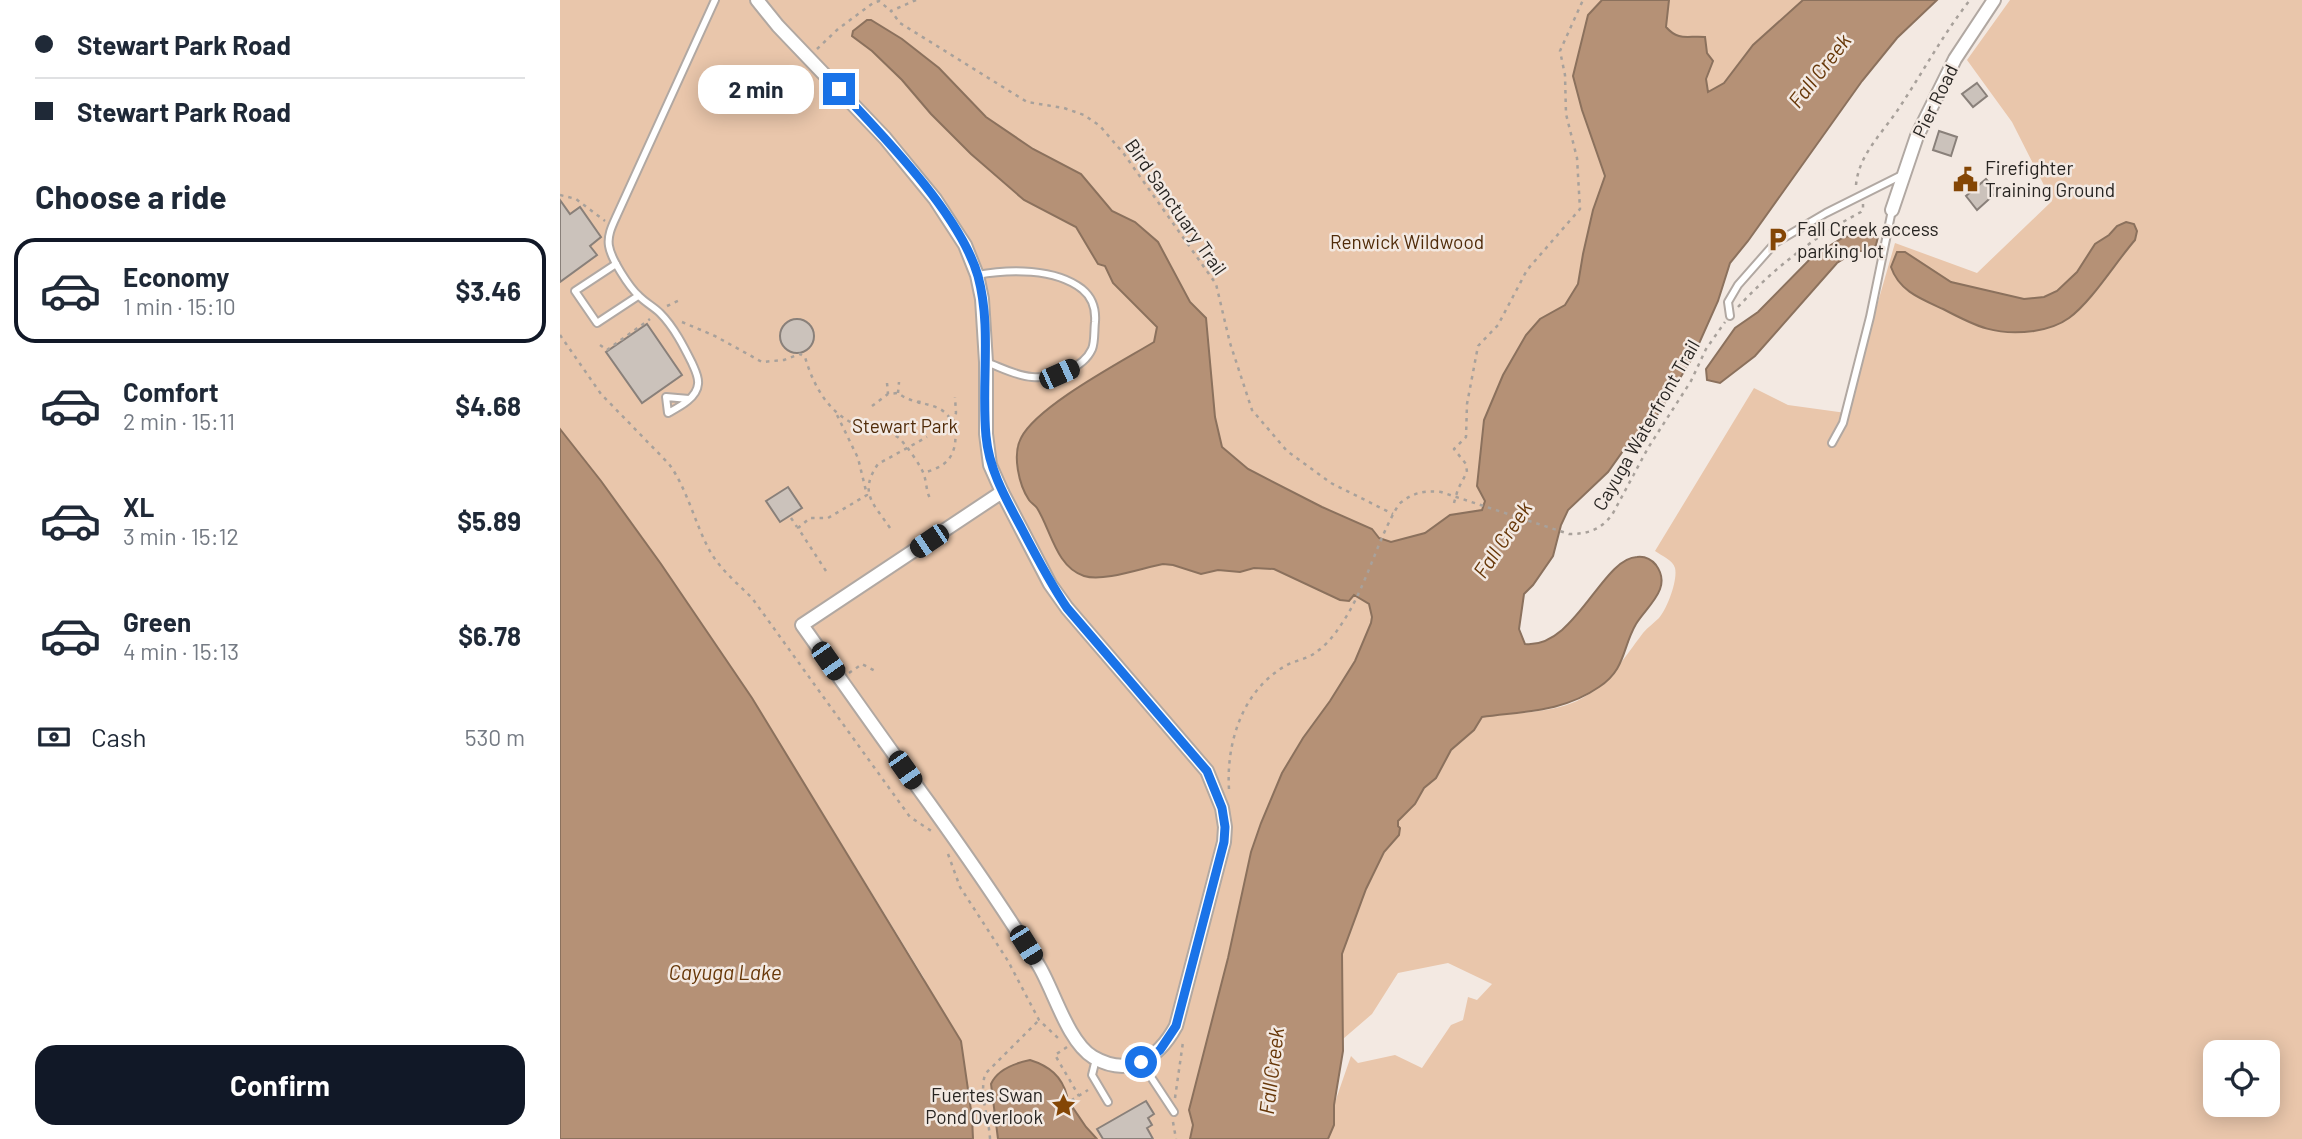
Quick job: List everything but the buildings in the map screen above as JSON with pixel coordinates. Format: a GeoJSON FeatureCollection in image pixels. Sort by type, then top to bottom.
{"type":"FeatureCollection","features":[{"type":"Feature","properties":{"kind":"street"},"geometry":{"type":"LineString","coordinates":[[757,0],[778,26],[885,138],[934,199],[965,245],[977,275],[982,299],[986,362],[986,435],[990,465],[1002,492],[1051,584],[1067,608],[1207,771],[1222,808],[1224,842],[1181,1011],[1168,1041],[1149,1059],[1141,1062],[1120,1066],[1096,1059],[1079,1045],[1040,969],[986,883],[802,625],[1002,492]]}},
{"type":"Feature","properties":{"kind":"street","name":"Pier Road"},"geometry":{"type":"LineString","coordinates":[[1892,210],[1916,136],[1955,59],[1994,0]]}},
{"type":"Feature","properties":{"kind":"lane"},"geometry":{"type":"LineString","coordinates":[[689,399],[698,384],[697,375],[686,351],[662,314],[638,296],[616,264],[609,247],[609,238],[612,226],[715,0]]}},
{"type":"Feature","properties":{"kind":"lane"},"geometry":{"type":"LineString","coordinates":[[1730,316],[1728,302],[1738,285],[1775,243],[1826,213],[1902,175]]}},
{"type":"Feature","properties":{"kind":"lane"},"geometry":{"type":"LineString","coordinates":[[1832,443],[1843,423],[1870,317],[1892,210]]}},
{"type":"Feature","properties":{"kind":"lane"},"geometry":{"type":"LineString","coordinates":[[616,264],[575,290],[597,323],[638,296]]}},
{"type":"Feature","properties":{"kind":"lane"},"geometry":{"type":"LineString","coordinates":[[977,275],[1010,271],[1046,275],[1081,288],[1091,299],[1096,311],[1093,348],[1085,360],[1067,371],[1045,377],[1031,377],[986,362]]}},
{"type":"Feature","properties":{"kind":"lane"},"geometry":{"type":"LineString","coordinates":[[1096,1059],[1092,1075],[1108,1102]]}},
{"type":"Feature","properties":{"kind":"lane"},"geometry":{"type":"LineString","coordinates":[[1141,1062],[1174,1112]]}},
{"type":"Feature","properties":{"kind":"path"},"geometry":{"type":"LineString","coordinates":[[808,57],[873,2],[878,1],[891,11],[916,0]]}},
{"type":"Feature","properties":{"kind":"path"},"geometry":{"type":"LineString","coordinates":[[1454,503],[1467,472],[1466,464],[1454,449],[1466,437],[1466,417],[1478,346],[1498,325],[1527,270],[1580,209],[1577,158],[1566,114],[1565,75],[1560,51],[1583,0]]}},
{"type":"Feature","properties":{"kind":"path"},"geometry":{"type":"LineString","coordinates":[[1855,190],[1857,170],[1864,157],[1899,109],[1948,29],[1970,0]]}},
{"type":"Feature","properties":{"kind":"path","name":"Bird Sanctuary Trail"},"geometry":{"type":"LineString","coordinates":[[891,11],[900,23],[1027,102],[1064,108],[1084,115],[1100,126],[1124,154],[1216,284],[1230,343],[1252,410],[1287,451],[1331,483],[1393,514]]}},
{"type":"Feature","properties":{"kind":"path"},"geometry":{"type":"LineString","coordinates":[[560,195],[576,199],[612,226]]}},
{"type":"Feature","properties":{"kind":"path","name":"Cayuga Waterfront Trail"},"geometry":{"type":"LineString","coordinates":[[1229,788],[1228,764],[1233,736],[1256,690],[1288,664],[1315,653],[1337,631],[1350,611],[1399,504],[1408,496],[1419,492],[1441,492],[1569,534],[1593,531],[1605,524],[1647,448],[1691,381],[1706,349],[1730,316],[1782,264],[1815,239],[1861,212],[1864,206]]}},
{"type":"Feature","properties":{"kind":"path"},"geometry":{"type":"LineString","coordinates":[[662,314],[665,307],[682,299]]}},
{"type":"Feature","properties":{"kind":"path"},"geometry":{"type":"LineString","coordinates":[[600,345],[607,350],[653,316],[662,314],[715,336],[762,362],[800,355],[805,357],[812,381],[836,412],[858,458],[867,495],[890,528]]}},
{"type":"Feature","properties":{"kind":"path"},"geometry":{"type":"LineString","coordinates":[[635,322],[638,328]]}},
{"type":"Feature","properties":{"kind":"path"},"geometry":{"type":"LineString","coordinates":[[560,335],[601,394],[678,476],[696,522],[723,570],[752,598],[910,817],[941,839]]}},
{"type":"Feature","properties":{"kind":"path"},"geometry":{"type":"LineString","coordinates":[[898,393],[900,382]]}},
{"type":"Feature","properties":{"kind":"path"},"geometry":{"type":"LineString","coordinates":[[887,383],[888,394]]}},
{"type":"Feature","properties":{"kind":"path"},"geometry":{"type":"LineString","coordinates":[[872,406],[888,394],[898,393],[906,399],[946,413],[956,434],[953,453],[946,463],[924,473]]}},
{"type":"Feature","properties":{"kind":"path"},"geometry":{"type":"LineString","coordinates":[[919,404],[920,397]]}},
{"type":"Feature","properties":{"kind":"path"},"geometry":{"type":"LineString","coordinates":[[952,422],[956,413],[955,397]]}},
{"type":"Feature","properties":{"kind":"path"},"geometry":{"type":"LineString","coordinates":[[836,412],[861,427],[893,435],[901,440],[924,473],[931,500]]}},
{"type":"Feature","properties":{"kind":"path"},"geometry":{"type":"LineString","coordinates":[[867,495],[878,464],[927,437]]}},
{"type":"Feature","properties":{"kind":"path"},"geometry":{"type":"LineString","coordinates":[[798,528],[810,518],[828,517],[867,495]]}},
{"type":"Feature","properties":{"kind":"path"},"geometry":{"type":"LineString","coordinates":[[791,518],[826,571]]}},
{"type":"Feature","properties":{"kind":"path"},"geometry":{"type":"LineString","coordinates":[[1387,528],[1393,531]]}},
{"type":"Feature","properties":{"kind":"path"},"geometry":{"type":"LineString","coordinates":[[844,677],[862,664],[877,672]]}},
{"type":"Feature","properties":{"kind":"path"},"geometry":{"type":"LineString","coordinates":[[946,849],[960,887],[1008,961],[1039,1020],[1067,1047],[1055,1055],[1079,1096]]}},
{"type":"Feature","properties":{"kind":"path"},"geometry":{"type":"LineString","coordinates":[[990,1139],[989,1119],[983,1100],[982,1085],[985,1074],[1039,1020]]}},
{"type":"Feature","properties":{"kind":"path"},"geometry":{"type":"LineString","coordinates":[[1176,1139],[1174,1112],[1184,1031]]}},
{"type":"Feature","properties":{"kind":"path"},"geometry":{"type":"LineString","coordinates":[[1177,1045],[1180,1038]]}},
{"type":"Feature","properties":{"kind":"path"},"geometry":{"type":"LineString","coordinates":[[1064,1105],[1097,1085]]}},
{"type":"Feature","properties":{"kind":"green space","name":"Stewart Park"},"geometry":{"type":"Polygon","coordinates":[[[560,0],[1874,0],[1453,610],[1263,1139],[973,1139],[972,1117],[924,978],[752,698],[661,564],[560,429],[560,0]]]}},
{"type":"Feature","properties":{"kind":"green space"},"geometry":{"type":"Polygon","coordinates":[[[2010,0],[2302,0],[2302,1139],[1328,1139],[1334,1125],[1334,1105],[1351,1056],[1358,1063],[1395,1055],[1422,1068],[1451,1025],[1463,1020],[1468,997],[1477,1000],[1492,984],[1448,963],[1398,973],[1372,1014],[1343,1039],[1342,954],[1366,889],[1384,852],[1399,835],[1398,821],[1415,804],[1424,788],[1436,778],[1451,750],[1473,730],[1482,717],[1555,708],[1588,695],[1606,680],[1643,633],[1659,618],[1671,594],[1676,573],[1672,563],[1655,551],[1754,388],[1788,405],[1846,413],[1895,243],[1977,273],[2052,201],[2012,122],[1967,60],[2010,0]]]}},
{"type":"Feature","properties":{"kind":"water","name":"Fall Creek"},"geometry":{"type":"Polygon","coordinates":[[[1602,0],[1669,0],[1666,27],[1675,35],[1705,37],[1707,53],[1713,61],[1706,79],[1708,92],[1724,83],[1753,45],[1803,0],[1937,0],[1897,38],[1862,81],[1730,263],[1718,301],[1693,357],[1658,414],[1628,444],[1608,472],[1568,510],[1553,556],[1524,594],[1519,629],[1525,644],[1543,642],[1559,633],[1573,619],[1624,561],[1640,557],[1652,561],[1660,573],[1660,589],[1631,633],[1614,673],[1599,687],[1557,706],[1482,717],[1474,730],[1451,750],[1436,778],[1424,788],[1415,804],[1398,821],[1399,835],[1384,852],[1366,889],[1342,954],[1343,1051],[1334,1105],[1334,1125],[1328,1139],[1190,1139],[1193,1125],[1189,1110],[1228,958],[1251,852],[1282,773],[1355,661],[1371,623],[1369,604],[1354,595],[1349,601],[1340,600],[1274,569],[1254,568],[1240,572],[1218,570],[1201,574],[1163,564],[1112,576],[1092,577],[1084,576],[1067,565],[1055,547],[1037,508],[1029,500],[1022,486],[1017,461],[1018,445],[1030,426],[1061,399],[1154,342],[1157,327],[1113,283],[1105,266],[1098,264],[1076,227],[1024,200],[971,154],[902,80],[852,36],[853,31],[871,20],[902,39],[939,68],[986,117],[1033,149],[1081,174],[1112,211],[1135,222],[1158,242],[1190,302],[1206,318],[1215,417],[1222,447],[1248,469],[1372,529],[1379,538],[1391,542],[1425,533],[1450,515],[1482,510],[1485,501],[1477,486],[1484,420],[1503,375],[1526,335],[1540,319],[1565,305],[1578,284],[1593,210],[1605,176],[1573,76],[1588,15],[1602,0]]]}},
{"type":"Feature","properties":{"kind":"water"},"geometry":{"type":"Polygon","coordinates":[[[2126,222],[2134,224],[2137,231],[2135,240],[2095,292],[2069,318],[2039,330],[1997,331],[1966,321],[1905,288],[1891,267],[1897,252],[1905,252],[1951,282],[2024,299],[2044,297],[2057,291],[2077,272],[2095,244],[2126,222]]]}},
{"type":"Feature","properties":{"kind":"water"},"geometry":{"type":"Polygon","coordinates":[[[1864,234],[1878,237],[1876,245],[1870,251],[1856,251],[1837,263],[1755,356],[1720,383],[1707,380],[1706,369],[1735,328],[1758,312],[1813,256],[1844,237],[1864,234]]]}},
{"type":"Feature","properties":{"kind":"water","name":"Cayuga Lake"},"geometry":{"type":"Polygon","coordinates":[[[560,429],[661,564],[752,698],[961,1041],[973,1139],[560,1139],[560,429]]]}},
{"type":"Feature","properties":{"kind":"water"},"geometry":{"type":"Polygon","coordinates":[[[1030,1060],[1043,1065],[1058,1077],[1067,1096],[1059,1104],[1062,1110],[1067,1112],[1073,1108],[1097,1139],[998,1139],[991,1084],[1002,1071],[1030,1060]]]}},
{"type":"Feature","properties":{"kind":"place","name":"Firefighter Training Ground"},"geometry":{"type":"Point","coordinates":[1965,179]}},
{"type":"Feature","properties":{"kind":"place","name":"Fall Creek access parking lot"},"geometry":{"type":"Point","coordinates":[1777,240]}},
{"type":"Feature","properties":{"kind":"place","name":"Fuertes Swan Pond Overlook"},"geometry":{"type":"Point","coordinates":[1063,1106]}},
{"type":"Feature","properties":{"kind":"route"},"geometry":{"type":"LineString","coordinates":[[839,89],[885,138],[934,199],[965,245],[977,275],[982,299],[986,362],[986,435],[990,465],[1051,584],[1067,608],[1207,771],[1222,808],[1224,842],[1181,1011],[1168,1041],[1149,1059],[1141,1062]]}},
{"type":"Feature","properties":{"kind":"park label","name":"Renwick Wildwood"},"geometry":{"type":"Point","coordinates":[1407,242]}}]}
